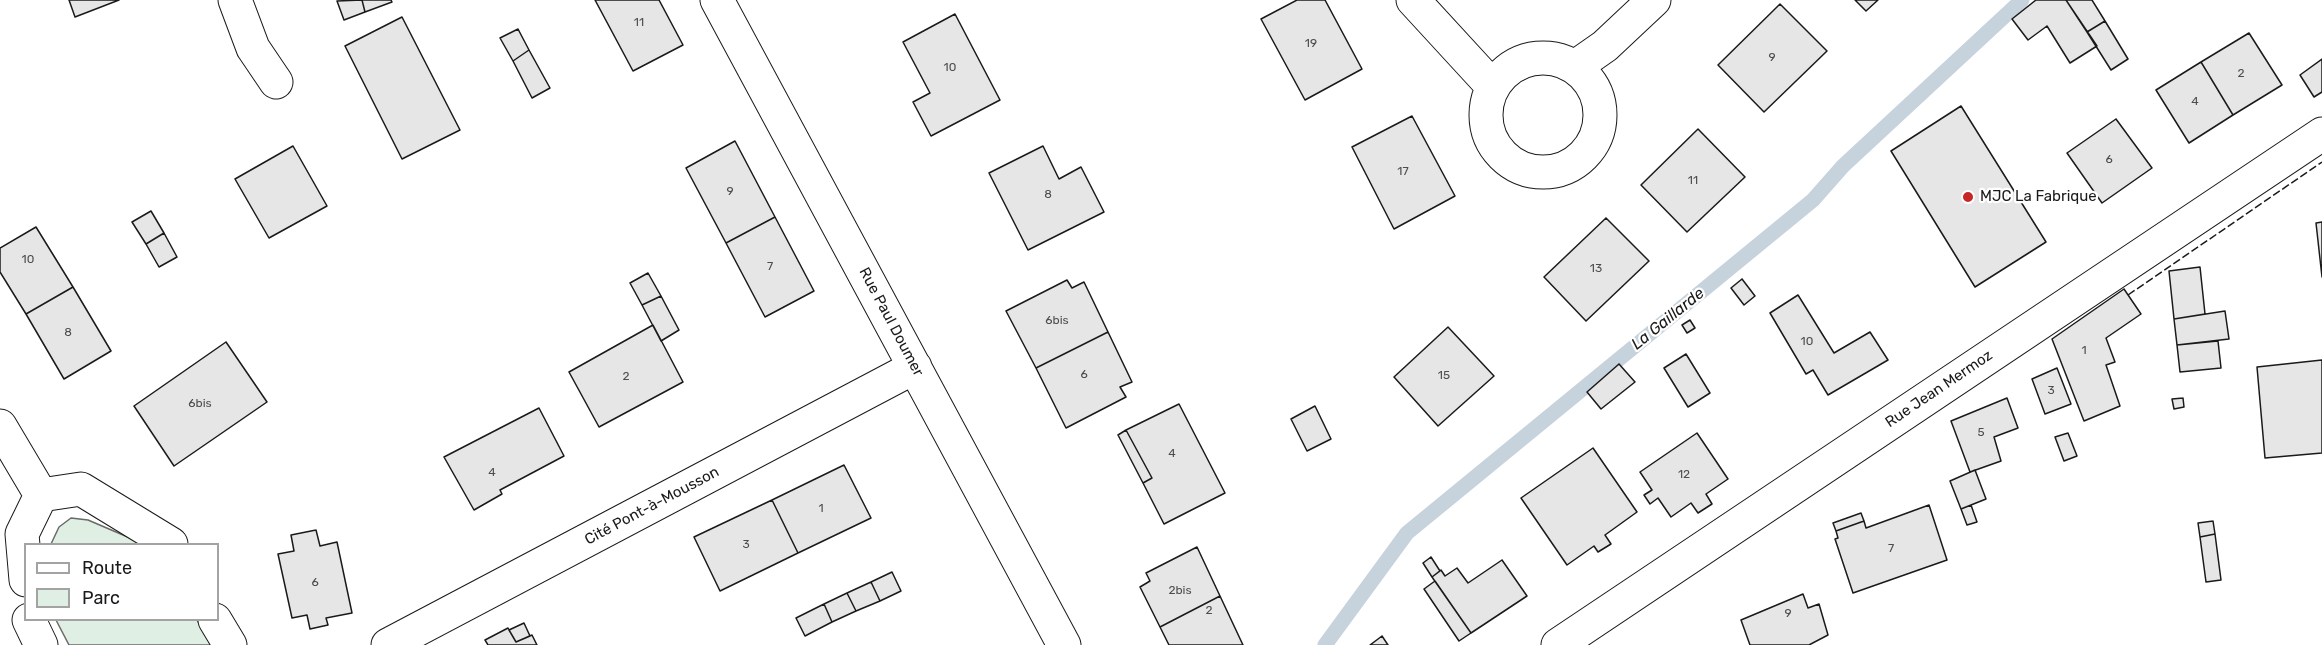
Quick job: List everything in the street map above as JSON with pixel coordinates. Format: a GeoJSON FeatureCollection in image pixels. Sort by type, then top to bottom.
{"type":"FeatureCollection","features":[{"type":"Feature","properties":{"kind":"street"},"geometry":{"type":"LineString","coordinates":[[235,0],[253,48],[276,82]]}},
{"type":"Feature","properties":{"kind":"street","name":"Rue Paul Doumer"},"geometry":{"type":"LineString","coordinates":[[717,0],[1064,645]]}},
{"type":"Feature","properties":{"kind":"street"},"geometry":{"type":"LineString","coordinates":[[1413,0],[1493,87]]}},
{"type":"Feature","properties":{"kind":"street"},"geometry":{"type":"LineString","coordinates":[[1575,68],[1605,46],[1654,0]]}},
{"type":"Feature","properties":{"kind":"street"},"geometry":{"type":"LineString","coordinates":[[1539,58],[1558,60],[1575,68],[1589,81],[1598,98],[1600,116],[1597,135],[1587,151],[1573,164],[1556,171],[1537,172],[1518,168],[1503,156],[1491,141],[1486,123],[1486,104],[1493,87],[1505,72],[1521,62],[1539,58]]}},
{"type":"Feature","properties":{"kind":"street","name":"Rue Jean Mermoz"},"geometry":{"type":"LineString","coordinates":[[1558,645],[2322,134]]}},
{"type":"Feature","properties":{"kind":"street","name":"Cité Pont-à-Mousson"},"geometry":{"type":"LineString","coordinates":[[388,645],[915,367]]}},
{"type":"Feature","properties":{"kind":"street"},"geometry":{"type":"LineString","coordinates":[[0,426],[41,495]]}},
{"type":"Feature","properties":{"kind":"street"},"geometry":{"type":"LineString","coordinates":[[41,495],[81,489],[169,543]]}},
{"type":"Feature","properties":{"kind":"street"},"geometry":{"type":"LineString","coordinates":[[24,557],[22,534],[41,495]]}},
{"type":"Feature","properties":{"kind":"street"},"geometry":{"type":"LineString","coordinates":[[29,621],[41,645]]}},
{"type":"Feature","properties":{"kind":"street"},"geometry":{"type":"LineString","coordinates":[[216,621],[230,645]]}},
{"type":"Feature","properties":{"kind":"green space"},"geometry":{"type":"Polygon","coordinates":[[[71,518],[88,520],[142,543],[51,543],[59,527],[71,518]]]}},
{"type":"Feature","properties":{"kind":"green space"},"geometry":{"type":"Polygon","coordinates":[[[57,621],[198,621],[211,645],[69,645],[57,621]]]}},
{"type":"Feature","properties":{"kind":"building"},"geometry":{"type":"Polygon","coordinates":[[[69,0],[119,0],[75,17],[69,0]]]}},
{"type":"Feature","properties":{"kind":"building"},"geometry":{"type":"Polygon","coordinates":[[[362,0],[365,12],[344,20],[337,1],[362,0]]]}},
{"type":"Feature","properties":{"kind":"building"},"geometry":{"type":"Polygon","coordinates":[[[362,0],[391,0],[392,2],[365,12],[362,0]]]}},
{"type":"Feature","properties":{"kind":"building"},"geometry":{"type":"Polygon","coordinates":[[[595,0],[659,0],[683,45],[633,71],[595,0]]]}},
{"type":"Feature","properties":{"kind":"building"},"geometry":{"type":"Polygon","coordinates":[[[1297,0],[1325,0],[1362,69],[1305,100],[1261,19],[1297,0]]]}},
{"type":"Feature","properties":{"kind":"building"},"geometry":{"type":"Polygon","coordinates":[[[1855,0],[1878,0],[1866,11],[1855,0]]]}},
{"type":"Feature","properties":{"kind":"building"},"geometry":{"type":"Polygon","coordinates":[[[2036,0],[2066,0],[2097,46],[2070,63],[2047,26],[2028,40],[2012,19],[2036,0]]]}},
{"type":"Feature","properties":{"kind":"building"},"geometry":{"type":"Polygon","coordinates":[[[2066,0],[2092,0],[2105,21],[2087,32],[2066,0]]]}},
{"type":"Feature","properties":{"kind":"building"},"geometry":{"type":"Polygon","coordinates":[[[1780,4],[1827,51],[1764,112],[1718,65],[1780,4]]]}},
{"type":"Feature","properties":{"kind":"building"},"geometry":{"type":"Polygon","coordinates":[[[955,14],[1000,100],[931,136],[913,102],[930,93],[903,42],[955,14]]]}},
{"type":"Feature","properties":{"kind":"building"},"geometry":{"type":"Polygon","coordinates":[[[402,17],[460,130],[402,159],[345,46],[402,17]]]}},
{"type":"Feature","properties":{"kind":"building"},"geometry":{"type":"Polygon","coordinates":[[[2105,21],[2128,59],[2111,70],[2087,32],[2105,21]]]}},
{"type":"Feature","properties":{"kind":"building"},"geometry":{"type":"Polygon","coordinates":[[[518,29],[529,50],[513,61],[500,38],[518,29]]]}},
{"type":"Feature","properties":{"kind":"building"},"geometry":{"type":"Polygon","coordinates":[[[2249,33],[2282,85],[2233,115],[2201,62],[2249,33]]]}},
{"type":"Feature","properties":{"kind":"building"},"geometry":{"type":"Polygon","coordinates":[[[529,50],[550,88],[532,98],[513,61],[529,50]]]}},
{"type":"Feature","properties":{"kind":"building"},"geometry":{"type":"Polygon","coordinates":[[[2322,59],[2322,92],[2314,97],[2300,75],[2322,59]]]}},
{"type":"Feature","properties":{"kind":"building"},"geometry":{"type":"Polygon","coordinates":[[[2201,62],[2233,115],[2189,143],[2156,90],[2201,62]]]}},
{"type":"Feature","properties":{"kind":"building","name":"MJC La Fabrique"},"geometry":{"type":"Polygon","coordinates":[[[1961,106],[2046,242],[1975,287],[1891,151],[1961,106]]]}},
{"type":"Feature","properties":{"kind":"building"},"geometry":{"type":"Polygon","coordinates":[[[1412,116],[1455,196],[1394,229],[1352,147],[1412,116]]]}},
{"type":"Feature","properties":{"kind":"building"},"geometry":{"type":"Polygon","coordinates":[[[2116,119],[2152,168],[2102,203],[2067,153],[2116,119]]]}},
{"type":"Feature","properties":{"kind":"building"},"geometry":{"type":"Polygon","coordinates":[[[1698,129],[1745,177],[1687,232],[1641,185],[1698,129]]]}},
{"type":"Feature","properties":{"kind":"building"},"geometry":{"type":"Polygon","coordinates":[[[735,141],[775,217],[726,243],[686,168],[735,141]]]}},
{"type":"Feature","properties":{"kind":"building"},"geometry":{"type":"Polygon","coordinates":[[[293,146],[327,206],[269,238],[235,179],[293,146]]]}},
{"type":"Feature","properties":{"kind":"building"},"geometry":{"type":"Polygon","coordinates":[[[1043,146],[1059,179],[1081,167],[1104,212],[1028,250],[989,173],[1043,146]]]}},
{"type":"Feature","properties":{"kind":"building"},"geometry":{"type":"Polygon","coordinates":[[[151,211],[164,233],[146,244],[132,222],[151,211]]]}},
{"type":"Feature","properties":{"kind":"building"},"geometry":{"type":"Polygon","coordinates":[[[775,217],[814,291],[765,317],[726,243],[775,217]]]}},
{"type":"Feature","properties":{"kind":"building"},"geometry":{"type":"Polygon","coordinates":[[[1606,218],[1649,261],[1586,321],[1544,277],[1606,218]]]}},
{"type":"Feature","properties":{"kind":"building"},"geometry":{"type":"Polygon","coordinates":[[[2322,222],[2322,277],[2316,223],[2322,222]]]}},
{"type":"Feature","properties":{"kind":"building"},"geometry":{"type":"Polygon","coordinates":[[[36,227],[73,287],[26,314],[0,272],[0,248],[36,227]]]}},
{"type":"Feature","properties":{"kind":"building"},"geometry":{"type":"Polygon","coordinates":[[[164,233],[177,257],[159,267],[146,244],[164,233]]]}},
{"type":"Feature","properties":{"kind":"building"},"geometry":{"type":"Polygon","coordinates":[[[2200,267],[2205,314],[2174,319],[2169,271],[2200,267]]]}},
{"type":"Feature","properties":{"kind":"building"},"geometry":{"type":"Polygon","coordinates":[[[648,273],[661,296],[642,305],[630,283],[648,273]]]}},
{"type":"Feature","properties":{"kind":"building"},"geometry":{"type":"Polygon","coordinates":[[[1742,279],[1755,296],[1744,305],[1731,288],[1742,279]]]}},
{"type":"Feature","properties":{"kind":"building"},"geometry":{"type":"Polygon","coordinates":[[[1067,280],[1072,288],[1084,282],[1108,332],[1036,368],[1006,311],[1067,280]]]}},
{"type":"Feature","properties":{"kind":"building"},"geometry":{"type":"Polygon","coordinates":[[[73,287],[111,351],[64,379],[26,314],[73,287]]]}},
{"type":"Feature","properties":{"kind":"building"},"geometry":{"type":"Polygon","coordinates":[[[2124,289],[2141,314],[2106,338],[2115,362],[2106,365],[2120,406],[2084,421],[2052,339],[2124,289]]]}},
{"type":"Feature","properties":{"kind":"building"},"geometry":{"type":"Polygon","coordinates":[[[1798,295],[1834,353],[1870,332],[1888,360],[1828,395],[1813,370],[1806,374],[1770,313],[1798,295]]]}},
{"type":"Feature","properties":{"kind":"building"},"geometry":{"type":"Polygon","coordinates":[[[661,296],[679,330],[661,341],[642,305],[661,296]]]}},
{"type":"Feature","properties":{"kind":"building"},"geometry":{"type":"Polygon","coordinates":[[[2225,311],[2229,339],[2177,345],[2174,319],[2225,311]]]}},
{"type":"Feature","properties":{"kind":"building"},"geometry":{"type":"Polygon","coordinates":[[[1690,320],[1695,328],[1687,333],[1682,325],[1690,320]]]}},
{"type":"Feature","properties":{"kind":"building"},"geometry":{"type":"Polygon","coordinates":[[[653,325],[683,382],[599,427],[569,372],[653,325]]]}},
{"type":"Feature","properties":{"kind":"building"},"geometry":{"type":"Polygon","coordinates":[[[1448,327],[1494,376],[1438,426],[1394,377],[1448,327]]]}},
{"type":"Feature","properties":{"kind":"building"},"geometry":{"type":"Polygon","coordinates":[[[1108,332],[1132,382],[1120,387],[1126,397],[1066,428],[1036,368],[1108,332]]]}},
{"type":"Feature","properties":{"kind":"building"},"geometry":{"type":"Polygon","coordinates":[[[2218,341],[2221,368],[2180,372],[2177,345],[2218,341]]]}},
{"type":"Feature","properties":{"kind":"building"},"geometry":{"type":"Polygon","coordinates":[[[226,342],[267,402],[174,466],[134,406],[226,342]]]}},
{"type":"Feature","properties":{"kind":"building"},"geometry":{"type":"Polygon","coordinates":[[[1686,354],[1710,393],[1688,407],[1664,368],[1686,354]]]}},
{"type":"Feature","properties":{"kind":"building"},"geometry":{"type":"Polygon","coordinates":[[[2322,360],[2322,453],[2265,458],[2257,367],[2322,360]]]}},
{"type":"Feature","properties":{"kind":"building"},"geometry":{"type":"Polygon","coordinates":[[[1619,364],[1635,382],[1601,409],[1587,392],[1619,364]]]}},
{"type":"Feature","properties":{"kind":"building"},"geometry":{"type":"Polygon","coordinates":[[[2057,368],[2071,404],[2045,414],[2032,379],[2057,368]]]}},
{"type":"Feature","properties":{"kind":"building"},"geometry":{"type":"Polygon","coordinates":[[[2007,398],[2018,428],[1994,437],[2001,461],[1970,472],[1951,421],[2007,398]]]}},
{"type":"Feature","properties":{"kind":"building"},"geometry":{"type":"Polygon","coordinates":[[[2183,398],[2184,407],[2174,409],[2172,399],[2183,398]]]}},
{"type":"Feature","properties":{"kind":"building"},"geometry":{"type":"Polygon","coordinates":[[[1179,404],[1225,493],[1164,524],[1143,483],[1152,478],[1126,430],[1179,404]]]}},
{"type":"Feature","properties":{"kind":"building"},"geometry":{"type":"Polygon","coordinates":[[[1315,406],[1331,439],[1307,451],[1291,419],[1315,406]]]}},
{"type":"Feature","properties":{"kind":"building"},"geometry":{"type":"Polygon","coordinates":[[[539,408],[564,456],[500,490],[502,494],[474,510],[444,457],[539,408]]]}},
{"type":"Feature","properties":{"kind":"building"},"geometry":{"type":"Polygon","coordinates":[[[1126,430],[1152,478],[1143,483],[1118,435],[1126,430]]]}},
{"type":"Feature","properties":{"kind":"building"},"geometry":{"type":"Polygon","coordinates":[[[1697,433],[1728,479],[1706,494],[1712,504],[1698,513],[1691,503],[1671,517],[1658,498],[1650,504],[1644,495],[1652,490],[1640,472],[1697,433]]]}},
{"type":"Feature","properties":{"kind":"building"},"geometry":{"type":"Polygon","coordinates":[[[2068,433],[2077,456],[2064,461],[2055,437],[2068,433]]]}},
{"type":"Feature","properties":{"kind":"building"},"geometry":{"type":"Polygon","coordinates":[[[1593,448],[1637,512],[1605,535],[1611,544],[1598,552],[1594,546],[1567,565],[1521,498],[1593,448]]]}},
{"type":"Feature","properties":{"kind":"building"},"geometry":{"type":"Polygon","coordinates":[[[844,465],[871,518],[798,553],[772,500],[844,465]]]}},
{"type":"Feature","properties":{"kind":"building"},"geometry":{"type":"Polygon","coordinates":[[[1975,470],[1986,499],[1961,509],[1950,481],[1975,470]]]}},
{"type":"Feature","properties":{"kind":"building"},"geometry":{"type":"Polygon","coordinates":[[[772,500],[798,553],[720,591],[694,537],[772,500]]]}},
{"type":"Feature","properties":{"kind":"building"},"geometry":{"type":"Polygon","coordinates":[[[1929,505],[1947,560],[1853,593],[1835,539],[1838,538],[1836,531],[1864,521],[1866,528],[1929,505]]]}},
{"type":"Feature","properties":{"kind":"building"},"geometry":{"type":"Polygon","coordinates":[[[1971,505],[1977,522],[1967,525],[1961,509],[1971,505]]]}},
{"type":"Feature","properties":{"kind":"building"},"geometry":{"type":"Polygon","coordinates":[[[1861,513],[1864,521],[1836,531],[1833,523],[1861,513]]]}},
{"type":"Feature","properties":{"kind":"building"},"geometry":{"type":"Polygon","coordinates":[[[2213,521],[2215,534],[2200,537],[2198,523],[2213,521]]]}},
{"type":"Feature","properties":{"kind":"building"},"geometry":{"type":"Polygon","coordinates":[[[316,530],[320,546],[337,542],[352,613],[326,618],[328,625],[310,629],[307,615],[292,618],[278,554],[294,551],[291,535],[316,530]]]}},
{"type":"Feature","properties":{"kind":"building"},"geometry":{"type":"Polygon","coordinates":[[[2215,534],[2221,580],[2206,582],[2200,537],[2215,534]]]}},
{"type":"Feature","properties":{"kind":"building"},"geometry":{"type":"Polygon","coordinates":[[[1197,547],[1220,596],[1160,627],[1140,587],[1150,581],[1146,573],[1197,547]]]}},
{"type":"Feature","properties":{"kind":"building"},"geometry":{"type":"Polygon","coordinates":[[[1431,557],[1440,571],[1432,577],[1423,563],[1431,557]]]}},
{"type":"Feature","properties":{"kind":"building"},"geometry":{"type":"Polygon","coordinates":[[[1502,560],[1527,596],[1471,633],[1432,577],[1441,570],[1445,576],[1457,568],[1468,583],[1502,560]]]}},
{"type":"Feature","properties":{"kind":"building"},"geometry":{"type":"Polygon","coordinates":[[[892,572],[901,591],[880,601],[871,582],[892,572]]]}},
{"type":"Feature","properties":{"kind":"building"},"geometry":{"type":"Polygon","coordinates":[[[1435,581],[1471,633],[1459,641],[1424,589],[1435,581]]]}},
{"type":"Feature","properties":{"kind":"building"},"geometry":{"type":"Polygon","coordinates":[[[871,582],[880,601],[856,611],[847,593],[871,582]]]}},
{"type":"Feature","properties":{"kind":"building"},"geometry":{"type":"Polygon","coordinates":[[[847,593],[856,611],[832,622],[824,604],[847,593]]]}},
{"type":"Feature","properties":{"kind":"building"},"geometry":{"type":"Polygon","coordinates":[[[1803,594],[1808,608],[1819,604],[1828,635],[1809,645],[1750,645],[1741,620],[1803,594]]]}},
{"type":"Feature","properties":{"kind":"building"},"geometry":{"type":"Polygon","coordinates":[[[1220,596],[1243,645],[1169,645],[1160,627],[1220,596]]]}},
{"type":"Feature","properties":{"kind":"building"},"geometry":{"type":"Polygon","coordinates":[[[824,604],[832,622],[805,636],[796,618],[824,604]]]}},
{"type":"Feature","properties":{"kind":"building"},"geometry":{"type":"Polygon","coordinates":[[[524,623],[530,636],[516,642],[509,630],[524,623]]]}},
{"type":"Feature","properties":{"kind":"building"},"geometry":{"type":"Polygon","coordinates":[[[508,628],[516,642],[532,635],[537,645],[488,645],[485,640],[508,628]]]}},
{"type":"Feature","properties":{"kind":"building"},"geometry":{"type":"Polygon","coordinates":[[[1382,636],[1388,645],[1370,645],[1382,636]]]}},
{"type":"Feature","properties":{"kind":"waterway","name":"La Gaillarde"},"geometry":{"type":"LineString","coordinates":[[1325,645],[1407,533],[1813,200],[1843,166],[2022,0]]}},
{"type":"Feature","properties":{"kind":"fence"},"geometry":{"type":"LineString","coordinates":[[2128,295],[2322,162]]}},
{"type":"Feature","properties":{"kind":"place","name":"MJC La Fabrique"},"geometry":{"type":"Point","coordinates":[1968,197]}}]}
